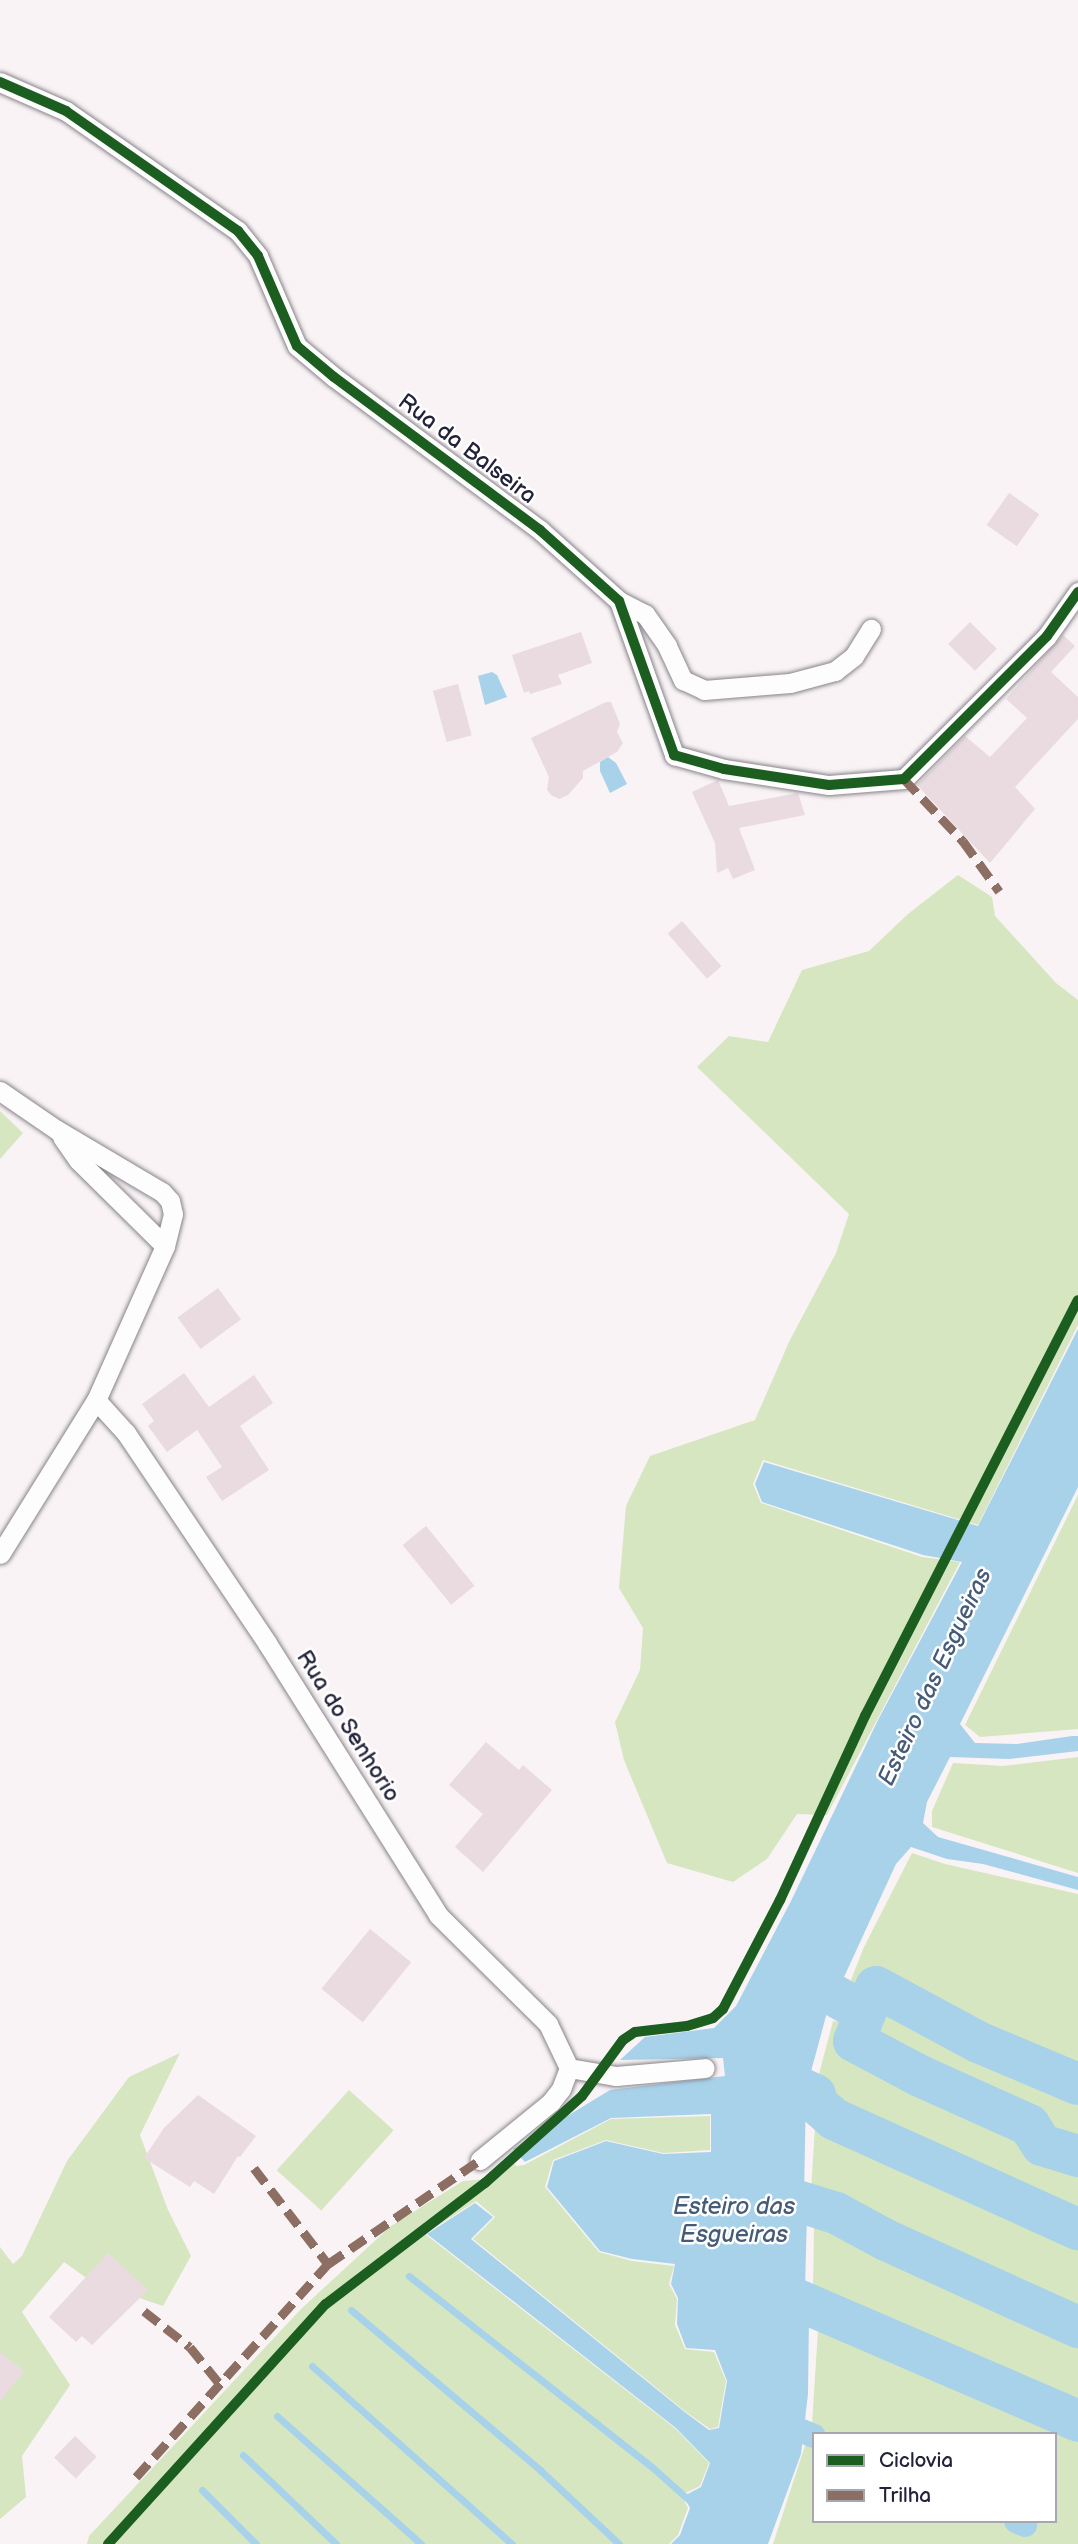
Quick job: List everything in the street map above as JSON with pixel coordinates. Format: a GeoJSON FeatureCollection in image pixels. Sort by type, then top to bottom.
{"type":"FeatureCollection","features":[{"type":"Feature","properties":{"kind":"street","name":"Rua da Balseira"},"geometry":{"type":"LineString","coordinates":[[0,82],[66,111],[238,231],[258,256],[297,346],[334,377],[540,530],[619,601],[674,755],[724,769],[829,785],[904,779],[1047,636],[1078,593]]}},
{"type":"Feature","properties":{"kind":"street"},"geometry":{"type":"LineString","coordinates":[[619,601],[645,614],[667,646],[684,680],[704,690],[790,683],[835,671],[854,656],[871,629]]}},
{"type":"Feature","properties":{"kind":"street"},"geometry":{"type":"LineString","coordinates":[[0,1091],[57,1130],[162,1192],[170,1201],[173,1214],[165,1246],[96,1400],[0,1554]]}},
{"type":"Feature","properties":{"kind":"street"},"geometry":{"type":"LineString","coordinates":[[57,1130],[78,1160],[165,1246]]}},
{"type":"Feature","properties":{"kind":"street","name":"Rua do Senhorio"},"geometry":{"type":"LineString","coordinates":[[96,1400],[126,1433],[267,1643],[438,1915],[548,2024],[569,2068]]}},
{"type":"Feature","properties":{"kind":"street"},"geometry":{"type":"LineString","coordinates":[[480,2160],[551,2102],[561,2089],[569,2068],[616,2076],[705,2068]]}},
{"type":"Feature","properties":{"kind":"green space"},"geometry":{"type":"Polygon","coordinates":[[[958,875],[992,897],[995,916],[1056,983],[1078,1000],[1078,1325],[978,1525],[763,1460],[753,1484],[761,1503],[922,1557],[960,1562],[827,1815],[797,1814],[767,1859],[733,1882],[667,1863],[624,1760],[615,1722],[640,1670],[643,1628],[619,1588],[626,1506],[650,1456],[755,1420],[789,1342],[836,1253],[849,1214],[697,1067],[729,1036],[768,1042],[802,970],[869,951],[908,914],[958,875]]]}},
{"type":"Feature","properties":{"kind":"green space"},"geometry":{"type":"Polygon","coordinates":[[[0,1111],[23,1133],[0,1159],[0,1111]]]}},
{"type":"Feature","properties":{"kind":"green space"},"geometry":{"type":"Polygon","coordinates":[[[1078,1495],[1078,1729],[980,1737],[965,1725],[1078,1495]]]}},
{"type":"Feature","properties":{"kind":"green space"},"geometry":{"type":"Polygon","coordinates":[[[1078,1757],[1078,1873],[932,1827],[932,1811],[953,1763],[1003,1766],[1078,1757]]]}},
{"type":"Feature","properties":{"kind":"green space"},"geometry":{"type":"Polygon","coordinates":[[[912,1853],[945,1864],[1078,1894],[1078,2544],[773,2544],[812,2424],[818,2330],[837,2330],[841,2310],[813,2291],[814,2228],[836,2223],[839,2209],[811,2191],[818,2078],[833,2021],[848,2023],[872,2016],[851,1980],[864,1947],[912,1853]]]}},
{"type":"Feature","properties":{"kind":"green space"},"geometry":{"type":"Polygon","coordinates":[[[180,2053],[140,2135],[168,2210],[191,2256],[163,2306],[92,2282],[64,2262],[22,2312],[70,2385],[22,2456],[26,2497],[0,2519],[0,2247],[13,2264],[22,2256],[67,2161],[129,2077],[180,2053]]]}},
{"type":"Feature","properties":{"kind":"green space"},"geometry":{"type":"Polygon","coordinates":[[[349,2090],[394,2130],[321,2210],[277,2170],[349,2090]]]}},
{"type":"Feature","properties":{"kind":"green space"},"geometry":{"type":"Polygon","coordinates":[[[710,2116],[710,2150],[663,2153],[606,2140],[553,2160],[545,2187],[599,2252],[632,2261],[674,2266],[669,2284],[677,2299],[675,2325],[685,2349],[714,2352],[726,2381],[718,2427],[710,2429],[686,2412],[473,2239],[495,2217],[476,2201],[425,2234],[676,2429],[709,2463],[700,2486],[681,2495],[688,2508],[678,2535],[669,2544],[87,2544],[89,2536],[301,2309],[391,2226],[463,2181],[497,2178],[513,2163],[517,2166],[524,2165],[611,2119],[710,2116]]]}},
{"type":"Feature","properties":{"kind":"water"},"geometry":{"type":"Polygon","coordinates":[[[492,672],[497,675],[507,697],[485,705],[478,676],[492,672]]]}},
{"type":"Feature","properties":{"kind":"water"},"geometry":{"type":"Polygon","coordinates":[[[608,757],[616,763],[627,784],[610,793],[600,771],[600,762],[608,757]]]}},
{"type":"Feature","properties":{"kind":"water","name":"Esteiro das Esgueiras"},"geometry":{"type":"Polygon","coordinates":[[[1078,1329],[1078,1487],[960,1724],[975,1743],[1017,1744],[1078,1736],[1078,1751],[1009,1759],[950,1757],[927,1802],[923,1823],[938,1837],[1078,1877],[1078,1890],[983,1864],[947,1859],[911,1847],[896,1864],[844,1977],[865,2013],[851,2013],[829,2005],[806,2090],[804,2196],[836,2213],[807,2213],[805,2290],[837,2317],[809,2316],[808,2394],[801,2454],[768,2544],[671,2544],[680,2535],[690,2508],[684,2496],[701,2487],[710,2463],[676,2428],[427,2234],[475,2203],[493,2217],[471,2239],[686,2413],[709,2430],[719,2428],[727,2381],[715,2350],[686,2348],[677,2324],[678,2298],[671,2284],[675,2264],[632,2259],[600,2251],[547,2187],[554,2161],[606,2141],[663,2154],[711,2152],[711,2114],[611,2118],[525,2162],[513,2149],[610,2090],[725,2076],[723,2058],[620,2060],[645,2037],[714,2028],[736,2006],[791,1901],[878,1720],[962,1562],[923,1555],[762,1502],[755,1484],[764,1462],[978,1526],[1078,1329]]]}},
{"type":"Feature","properties":{"kind":"building"},"geometry":{"type":"Polygon","coordinates":[[[1009,493],[1039,514],[1017,546],[987,525],[1009,493]]]}},
{"type":"Feature","properties":{"kind":"building"},"geometry":{"type":"Polygon","coordinates":[[[970,622],[997,649],[975,671],[948,644],[970,622]]]}},
{"type":"Feature","properties":{"kind":"building"},"geometry":{"type":"Polygon","coordinates":[[[581,632],[592,663],[558,675],[562,684],[530,694],[529,691],[524,693],[512,655],[581,632]]]}},
{"type":"Feature","properties":{"kind":"building"},"geometry":{"type":"Polygon","coordinates":[[[1063,635],[1075,646],[1051,672],[1078,697],[1078,719],[1015,787],[1035,809],[990,863],[917,785],[965,736],[990,757],[1027,718],[1006,699],[1063,635]]]}},
{"type":"Feature","properties":{"kind":"building"},"geometry":{"type":"Polygon","coordinates":[[[458,684],[472,735],[447,742],[433,691],[458,684]]]}},
{"type":"Feature","properties":{"kind":"building"},"geometry":{"type":"Polygon","coordinates":[[[611,702],[620,724],[617,732],[623,743],[617,752],[583,771],[583,778],[568,795],[559,799],[551,795],[547,790],[549,777],[531,738],[611,702]]]}},
{"type":"Feature","properties":{"kind":"building"},"geometry":{"type":"Polygon","coordinates":[[[718,780],[729,806],[798,793],[805,815],[739,828],[755,870],[733,879],[728,868],[717,873],[715,843],[692,792],[718,780]]]}},
{"type":"Feature","properties":{"kind":"building"},"geometry":{"type":"Polygon","coordinates":[[[682,921],[721,966],[707,979],[668,933],[682,921]]]}},
{"type":"Feature","properties":{"kind":"building"},"geometry":{"type":"Polygon","coordinates":[[[218,1288],[241,1320],[200,1349],[178,1317],[218,1288]]]}},
{"type":"Feature","properties":{"kind":"building"},"geometry":{"type":"Polygon","coordinates":[[[184,1373],[209,1407],[254,1375],[273,1403],[240,1426],[269,1470],[222,1501],[206,1477],[222,1467],[197,1430],[167,1452],[148,1426],[154,1421],[142,1404],[184,1373]]]}},
{"type":"Feature","properties":{"kind":"building"},"geometry":{"type":"Polygon","coordinates":[[[426,1526],[474,1586],[451,1605],[403,1545],[426,1526]]]}},
{"type":"Feature","properties":{"kind":"building"},"geometry":{"type":"Polygon","coordinates":[[[486,1742],[519,1770],[523,1765],[552,1790],[483,1872],[455,1847],[483,1814],[449,1785],[486,1742]]]}},
{"type":"Feature","properties":{"kind":"building"},"geometry":{"type":"Polygon","coordinates":[[[370,1929],[411,1962],[363,2022],[322,1989],[370,1929]]]}},
{"type":"Feature","properties":{"kind":"building"},"geometry":{"type":"Polygon","coordinates":[[[198,2095],[256,2136],[240,2157],[238,2156],[214,2194],[194,2181],[190,2187],[144,2158],[164,2128],[198,2095]]]}},
{"type":"Feature","properties":{"kind":"building"},"geometry":{"type":"Polygon","coordinates":[[[108,2253],[148,2290],[92,2345],[82,2336],[76,2342],[49,2317],[108,2253]]]}},
{"type":"Feature","properties":{"kind":"building"},"geometry":{"type":"Polygon","coordinates":[[[0,2352],[24,2371],[0,2402],[0,2352]]]}},
{"type":"Feature","properties":{"kind":"building"},"geometry":{"type":"Polygon","coordinates":[[[75,2436],[97,2457],[76,2478],[54,2458],[75,2436]]]}},
{"type":"Feature","properties":{"kind":"waterway"},"geometry":{"type":"LineString","coordinates":[[816,1985],[865,2013],[854,2041],[920,2076],[1029,2125],[1042,2145],[1078,2156]]}},
{"type":"Feature","properties":{"kind":"waterway"},"geometry":{"type":"LineString","coordinates":[[865,2013],[876,1987],[978,2042],[1078,2084]]}},
{"type":"Feature","properties":{"kind":"waterway"},"geometry":{"type":"LineString","coordinates":[[767,2072],[815,2095],[817,2104],[834,2119],[1078,2229]]}},
{"type":"Feature","properties":{"kind":"waterway"},"geometry":{"type":"LineString","coordinates":[[781,2196],[836,2213],[886,2240],[1078,2327]]}},
{"type":"Feature","properties":{"kind":"waterway"},"geometry":{"type":"LineString","coordinates":[[409,2276],[652,2467],[690,2501]]}},
{"type":"Feature","properties":{"kind":"waterway"},"geometry":{"type":"LineString","coordinates":[[786,2295],[1078,2421]]}},
{"type":"Feature","properties":{"kind":"waterway"},"geometry":{"type":"LineString","coordinates":[[351,2310],[540,2470],[619,2544]]}},
{"type":"Feature","properties":{"kind":"waterway"},"geometry":{"type":"LineString","coordinates":[[312,2366],[512,2544]]}},
{"type":"Feature","properties":{"kind":"waterway"},"geometry":{"type":"LineString","coordinates":[[277,2416],[421,2544]]}},
{"type":"Feature","properties":{"kind":"waterway"},"geometry":{"type":"LineString","coordinates":[[773,2419],[812,2435]]}},
{"type":"Feature","properties":{"kind":"waterway"},"geometry":{"type":"LineString","coordinates":[[243,2455],[336,2544]]}},
{"type":"Feature","properties":{"kind":"waterway"},"geometry":{"type":"LineString","coordinates":[[202,2490],[256,2544]]}},
{"type":"Feature","properties":{"kind":"waterway"},"geometry":{"type":"LineString","coordinates":[[1020,2523],[1025,2525]]}},
{"type":"Feature","properties":{"kind":"marked path"},"geometry":{"type":"LineString","coordinates":[[904,779],[963,841],[999,891]]}},
{"type":"Feature","properties":{"kind":"marked path"},"geometry":{"type":"LineString","coordinates":[[136,2477],[328,2264],[480,2160]]}},
{"type":"Feature","properties":{"kind":"marked path"},"geometry":{"type":"LineString","coordinates":[[254,2168],[328,2264]]}},
{"type":"Feature","properties":{"kind":"marked path"},"geometry":{"type":"LineString","coordinates":[[144,2311],[190,2347],[219,2383]]}},
{"type":"Feature","properties":{"kind":"cycle path"},"geometry":{"type":"LineString","coordinates":[[0,82],[66,111],[238,231],[258,256],[297,346],[334,377],[540,530],[619,601],[674,755],[724,769],[829,785],[904,779],[1047,636],[1078,592]]}},
{"type":"Feature","properties":{"kind":"cycle path"},"geometry":{"type":"LineString","coordinates":[[108,2544],[326,2304],[485,2183],[582,2096],[623,2040],[635,2032],[687,2026],[713,2018],[723,2009],[780,1900],[865,1716],[1078,1300]]}}]}
